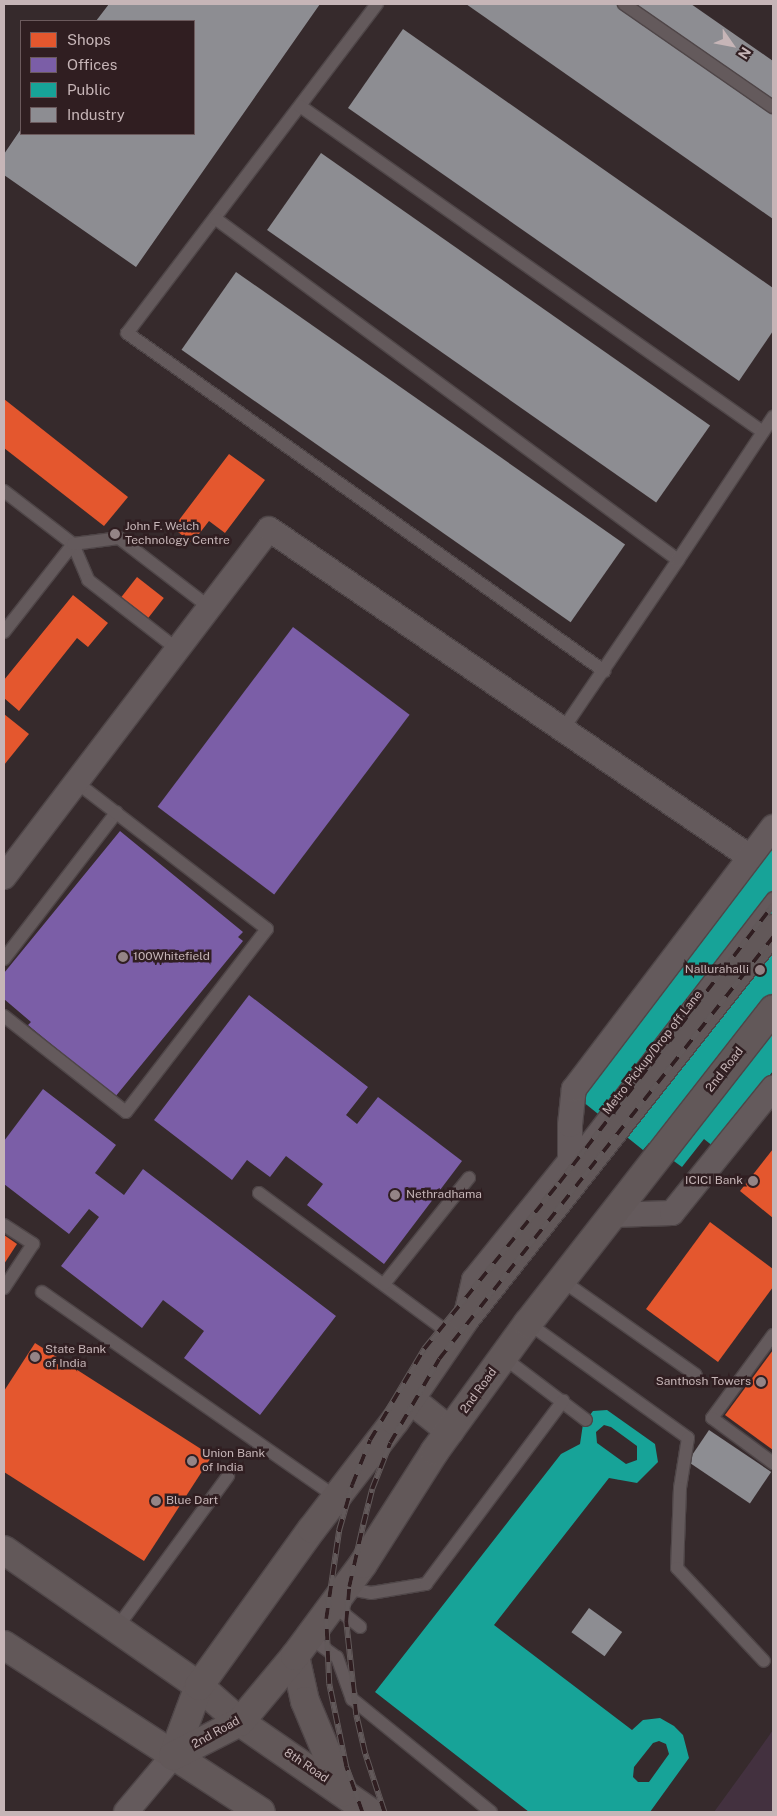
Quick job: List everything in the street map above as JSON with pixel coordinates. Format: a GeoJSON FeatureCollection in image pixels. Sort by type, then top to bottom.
{"type":"FeatureCollection","features":[{"type":"Feature","properties":{"kind":"main road"},"geometry":{"type":"LineString","coordinates":[[174,1756],[199,1686],[410,1399],[459,1327],[773,929]]}},
{"type":"Feature","properties":{"kind":"main road","name":"2nd Road"},"geometry":{"type":"LineString","coordinates":[[174,1756],[240,1722],[302,1646],[339,1597],[450,1431],[528,1322],[773,1009]]}},
{"type":"Feature","properties":{"kind":"main road"},"geometry":{"type":"LineString","coordinates":[[410,1399],[450,1431]]}},
{"type":"Feature","properties":{"kind":"main road","name":"8th Road"},"geometry":{"type":"LineString","coordinates":[[4,1550],[199,1686],[240,1722],[370,1812]]}},
{"type":"Feature","properties":{"kind":"main road"},"geometry":{"type":"LineString","coordinates":[[4,1645],[261,1812]]}},
{"type":"Feature","properties":{"kind":"main road"},"geometry":{"type":"LineString","coordinates":[[302,1646],[305,1701],[343,1792]]}},
{"type":"Feature","properties":{"kind":"street"},"geometry":{"type":"LineString","coordinates":[[4,877],[269,529],[564,728],[750,857]]}},
{"type":"Feature","properties":{"kind":"street"},"geometry":{"type":"LineString","coordinates":[[459,1327],[474,1280],[570,1161],[570,1125],[574,1089],[773,827]]}},
{"type":"Feature","properties":{"kind":"street"},"geometry":{"type":"LineString","coordinates":[[612,1215],[672,1213],[773,1088]]}},
{"type":"Feature","properties":{"kind":"street"},"geometry":{"type":"LineString","coordinates":[[126,1812],[174,1756]]}},
{"type":"Feature","properties":{"kind":"lane"},"geometry":{"type":"LineString","coordinates":[[377,4],[216,220],[127,333],[604,671]]}},
{"type":"Feature","properties":{"kind":"lane"},"geometry":{"type":"LineString","coordinates":[[624,4],[773,107]]}},
{"type":"Feature","properties":{"kind":"lane"},"geometry":{"type":"LineString","coordinates":[[300,106],[764,432]]}},
{"type":"Feature","properties":{"kind":"lane"},"geometry":{"type":"LineString","coordinates":[[216,220],[678,560]]}},
{"type":"Feature","properties":{"kind":"lane"},"geometry":{"type":"LineString","coordinates":[[564,728],[773,417]]}},
{"type":"Feature","properties":{"kind":"lane"},"geometry":{"type":"LineString","coordinates":[[4,491],[74,544],[88,580],[177,649]]}},
{"type":"Feature","properties":{"kind":"lane"},"geometry":{"type":"LineString","coordinates":[[4,632],[74,544],[119,538],[209,607]]}},
{"type":"Feature","properties":{"kind":"lane"},"geometry":{"type":"LineString","coordinates":[[4,1016],[126,1112],[267,929],[76,782]]}},
{"type":"Feature","properties":{"kind":"lane"},"geometry":{"type":"LineString","coordinates":[[4,958],[117,812]]}},
{"type":"Feature","properties":{"kind":"lane","name":"Metro Pickup/Drop off Lane"},"geometry":{"type":"LineString","coordinates":[[570,1161],[773,898]]}},
{"type":"Feature","properties":{"kind":"lane"},"geometry":{"type":"LineString","coordinates":[[384,1284],[469,1178]]}},
{"type":"Feature","properties":{"kind":"lane"},"geometry":{"type":"LineString","coordinates":[[259,1193],[384,1284],[459,1327]]}},
{"type":"Feature","properties":{"kind":"lane"},"geometry":{"type":"LineString","coordinates":[[4,1225],[33,1244],[4,1288]]}},
{"type":"Feature","properties":{"kind":"lane"},"geometry":{"type":"LineString","coordinates":[[560,1279],[696,1375]]}},
{"type":"Feature","properties":{"kind":"lane"},"geometry":{"type":"LineString","coordinates":[[42,1292],[337,1498]]}},
{"type":"Feature","properties":{"kind":"lane"},"geometry":{"type":"LineString","coordinates":[[528,1322],[688,1438],[680,1488],[677,1568],[764,1661]]}},
{"type":"Feature","properties":{"kind":"lane"},"geometry":{"type":"LineString","coordinates":[[773,1335],[712,1418],[773,1463]]}},
{"type":"Feature","properties":{"kind":"lane"},"geometry":{"type":"LineString","coordinates":[[503,1357],[586,1420]]}},
{"type":"Feature","properties":{"kind":"lane"},"geometry":{"type":"LineString","coordinates":[[360,1627],[339,1597],[426,1584],[562,1401]]}},
{"type":"Feature","properties":{"kind":"lane"},"geometry":{"type":"LineString","coordinates":[[116,1629],[228,1476]]}},
{"type":"Feature","properties":{"kind":"lane"},"geometry":{"type":"LineString","coordinates":[[302,1646],[338,1657],[352,1699],[491,1812]]}},
{"type":"Feature","properties":{"kind":"shaded area"},"geometry":{"type":"Polygon","coordinates":[[[773,1730],[773,1812],[714,1812],[746,1768],[773,1730]]]}},
{"type":"Feature","properties":{"kind":"building: Shops"},"geometry":{"type":"Polygon","coordinates":[[[4,399],[128,497],[104,526],[4,448],[4,399]]]}},
{"type":"Feature","properties":{"kind":"building: Shops"},"geometry":{"type":"Polygon","coordinates":[[[229,454],[265,480],[225,533],[209,521],[192,543],[173,528],[229,454]]]}},
{"type":"Feature","properties":{"kind":"building: Shops"},"geometry":{"type":"Polygon","coordinates":[[[137,577],[164,598],[148,618],[121,597],[137,577]]]}},
{"type":"Feature","properties":{"kind":"building: Shops"},"geometry":{"type":"Polygon","coordinates":[[[73,595],[108,623],[88,647],[77,638],[19,711],[4,698],[4,680],[73,595]]]}},
{"type":"Feature","properties":{"kind":"building: Shops"},"geometry":{"type":"Polygon","coordinates":[[[4,714],[29,734],[4,765],[4,714]]]}},
{"type":"Feature","properties":{"kind":"building: Shops"},"geometry":{"type":"Polygon","coordinates":[[[773,1149],[773,1218],[740,1191],[773,1149]]]}},
{"type":"Feature","properties":{"kind":"building: Shops"},"geometry":{"type":"Polygon","coordinates":[[[710,1222],[773,1269],[773,1287],[718,1362],[646,1309],[710,1222]]]}},
{"type":"Feature","properties":{"kind":"building: Shops"},"geometry":{"type":"Polygon","coordinates":[[[4,1235],[17,1244],[4,1264],[4,1235]]]}},
{"type":"Feature","properties":{"kind":"building: Shops"},"geometry":{"type":"Polygon","coordinates":[[[35,1343],[212,1456],[144,1561],[4,1472],[4,1391],[35,1343]]]}},
{"type":"Feature","properties":{"kind":"building: Shops","name":"Santhosh Towers"},"geometry":{"type":"Polygon","coordinates":[[[773,1350],[773,1450],[725,1415],[773,1350]]]}},
{"type":"Feature","properties":{"kind":"building: Offices"},"geometry":{"type":"Polygon","coordinates":[[[293,627],[410,715],[274,895],[158,807],[293,627]]]}},
{"type":"Feature","properties":{"kind":"building: Offices","name":"100Whitefield"},"geometry":{"type":"Polygon","coordinates":[[[120,831],[243,932],[238,937],[243,941],[115,1097],[28,1025],[31,1022],[4,999],[4,973],[120,831]]]}},
{"type":"Feature","properties":{"kind":"building: Offices"},"geometry":{"type":"Polygon","coordinates":[[[249,995],[368,1087],[346,1115],[357,1124],[378,1097],[462,1161],[384,1264],[307,1205],[323,1184],[286,1156],[270,1177],[247,1160],[232,1180],[154,1120],[249,995]]]}},
{"type":"Feature","properties":{"kind":"building: Offices"},"geometry":{"type":"Polygon","coordinates":[[[43,1089],[116,1145],[95,1173],[124,1195],[143,1169],[336,1316],[260,1415],[184,1358],[204,1331],[163,1300],[142,1328],[61,1266],[99,1217],[89,1209],[69,1234],[4,1184],[4,1141],[43,1089]]]}},
{"type":"Feature","properties":{"kind":"building: Public"},"geometry":{"type":"Polygon","coordinates":[[[773,833],[773,1071],[714,1147],[704,1139],[682,1167],[649,1143],[643,1150],[577,1097],[773,833]]]}},
{"type":"Feature","properties":{"kind":"building: Public"},"geometry":{"type":"Polygon","coordinates":[[[607,1410],[655,1444],[658,1462],[637,1483],[609,1478],[494,1625],[632,1730],[643,1720],[660,1718],[674,1726],[683,1735],[689,1758],[650,1812],[529,1812],[375,1692],[561,1454],[580,1444],[583,1424],[593,1411],[607,1410]],[[604,1425],[596,1432],[597,1443],[626,1464],[637,1460],[637,1446],[611,1427],[604,1425]],[[659,1741],[653,1743],[634,1767],[633,1777],[638,1782],[649,1782],[669,1754],[666,1744],[659,1741]]]}},
{"type":"Feature","properties":{"kind":"building: Industry"},"geometry":{"type":"Polygon","coordinates":[[[109,4],[320,4],[136,267],[4,175],[4,154],[20,130],[20,135],[195,135],[195,20],[97,20],[109,4]]]}},
{"type":"Feature","properties":{"kind":"building: Industry"},"geometry":{"type":"Polygon","coordinates":[[[466,4],[691,4],[773,61],[773,219],[466,4]]]}},
{"type":"Feature","properties":{"kind":"building: Industry"},"geometry":{"type":"Polygon","coordinates":[[[403,29],[773,288],[773,331],[739,381],[348,108],[403,29]]]}},
{"type":"Feature","properties":{"kind":"building: Industry"},"geometry":{"type":"Polygon","coordinates":[[[321,153],[710,425],[656,502],[267,230],[321,153]]]}},
{"type":"Feature","properties":{"kind":"building: Industry"},"geometry":{"type":"Polygon","coordinates":[[[236,272],[625,544],[571,622],[182,350],[236,272]]]}},
{"type":"Feature","properties":{"kind":"building: Industry"},"geometry":{"type":"Polygon","coordinates":[[[709,1430],[771,1472],[750,1503],[688,1462],[709,1430]]]}},
{"type":"Feature","properties":{"kind":"building: Industry"},"geometry":{"type":"Polygon","coordinates":[[[589,1608],[622,1632],[605,1656],[571,1632],[589,1608]]]}},
{"type":"Feature","properties":{"kind":"railway"},"geometry":{"type":"LineString","coordinates":[[362,1812],[346,1767],[329,1684],[326,1619],[339,1530],[352,1485],[370,1440],[424,1349],[559,1183],[773,905]]}},
{"type":"Feature","properties":{"kind":"railway"},"geometry":{"type":"LineString","coordinates":[[384,1812],[365,1754],[356,1715],[346,1622],[349,1587],[363,1525],[372,1489],[390,1443],[439,1359],[773,937]]}},
{"type":"Feature","properties":{"kind":"place","name":"John F. Welch Technology Centre"},"geometry":{"type":"Point","coordinates":[115,534]}},
{"type":"Feature","properties":{"kind":"place","name":"100Whitefield"},"geometry":{"type":"Point","coordinates":[123,957]}},
{"type":"Feature","properties":{"kind":"place","name":"Nallurahalli"},"geometry":{"type":"Point","coordinates":[760,970]}},
{"type":"Feature","properties":{"kind":"place","name":"ICICI Bank"},"geometry":{"type":"Point","coordinates":[753,1181]}},
{"type":"Feature","properties":{"kind":"place","name":"Nethradhama"},"geometry":{"type":"Point","coordinates":[395,1195]}},
{"type":"Feature","properties":{"kind":"place","name":"State Bank of India"},"geometry":{"type":"Point","coordinates":[35,1357]}},
{"type":"Feature","properties":{"kind":"place","name":"Santhosh Towers"},"geometry":{"type":"Point","coordinates":[761,1382]}},
{"type":"Feature","properties":{"kind":"place","name":"Union Bank of India"},"geometry":{"type":"Point","coordinates":[192,1461]}},
{"type":"Feature","properties":{"kind":"place","name":"Blue Dart"},"geometry":{"type":"Point","coordinates":[156,1501]}}]}
